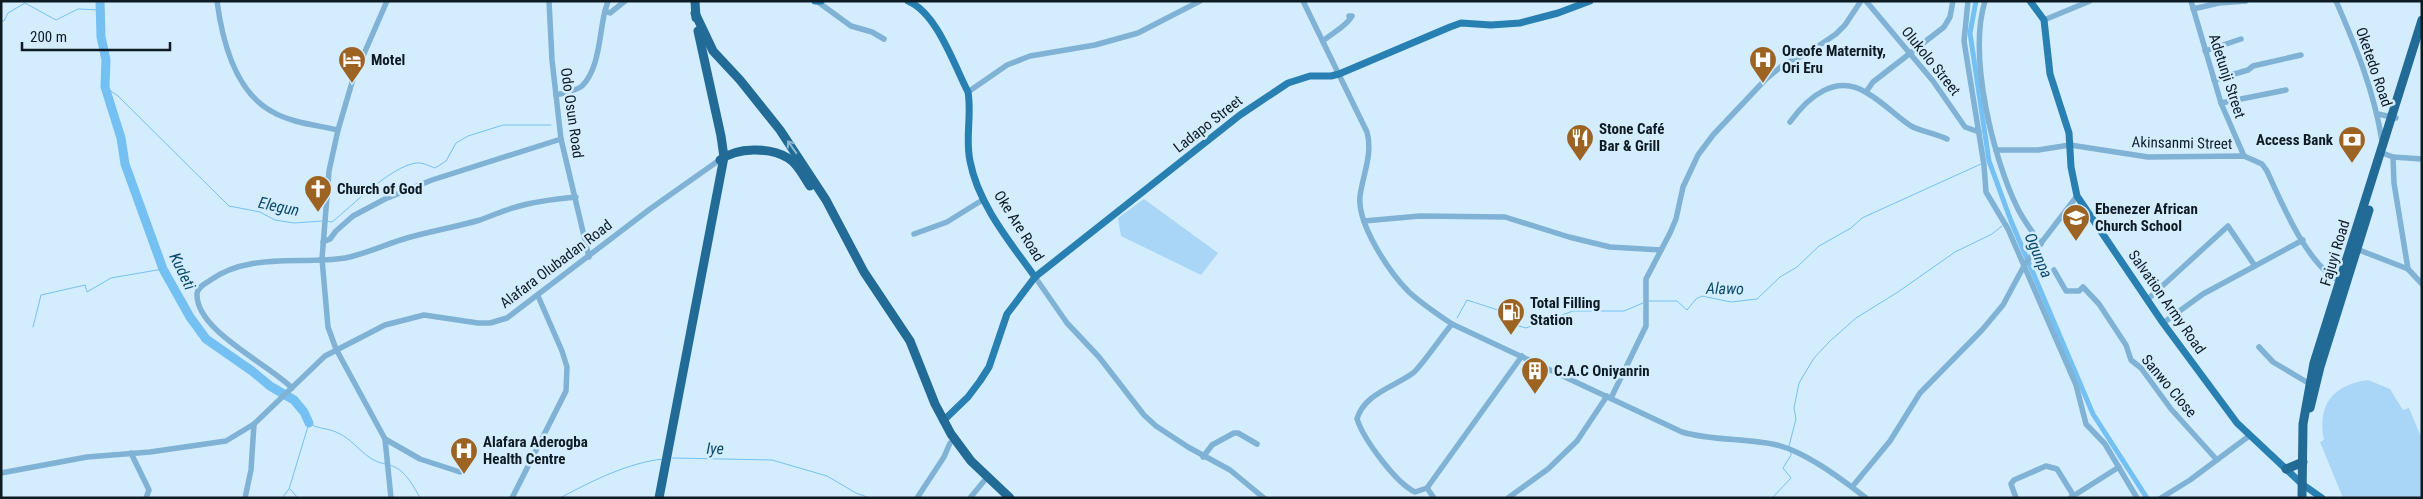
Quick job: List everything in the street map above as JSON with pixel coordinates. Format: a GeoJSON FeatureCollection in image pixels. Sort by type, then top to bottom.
{"type":"FeatureCollection","features":[{"type":"Feature","properties":{"kind":"highway"},"geometry":{"type":"LineString","coordinates":[[655,498],[721,159],[695,45],[693,7]]}},
{"type":"Feature","properties":{"kind":"highway"},"geometry":{"type":"LineString","coordinates":[[693,7],[712,51],[764,109],[819,194],[858,273],[916,355],[943,421],[971,461],[1010,498]]}},
{"type":"Feature","properties":{"kind":"highway","name":"Fajuyi Road"},"geometry":{"type":"LineString","coordinates":[[2354,248],[2389,156],[2394,118],[2422,20]]}},
{"type":"Feature","properties":{"kind":"highway","name":"Fajuyi Road"},"geometry":{"type":"LineString","coordinates":[[2302,498],[2306,490],[2310,412],[2320,366],[2383,144],[2422,37]]}},
{"type":"Feature","properties":{"kind":"highway"},"geometry":{"type":"LineString","coordinates":[[721,159],[746,151],[779,154],[795,164],[819,194]]}},
{"type":"Feature","properties":{"kind":"highway","name":"Fajuyi Road"},"geometry":{"type":"LineString","coordinates":[[2306,490],[2303,462],[2303,424],[2310,384],[2314,363],[2344,283]]}},
{"type":"Feature","properties":{"kind":"highway"},"geometry":{"type":"LineString","coordinates":[[900,331],[935,417],[950,443],[984,481],[1003,498]]}},
{"type":"Feature","properties":{"kind":"highway"},"geometry":{"type":"LineString","coordinates":[[659,498],[665,454]]}},
{"type":"Feature","properties":{"kind":"highway"},"geometry":{"type":"LineString","coordinates":[[2286,469],[2303,462]]}},
{"type":"Feature","properties":{"kind":"main road","name":"Oke Are Road"},"geometry":{"type":"LineString","coordinates":[[908,1],[920,8],[930,19],[968,92],[970,103],[970,161],[984,199],[995,219],[1035,277]]}},
{"type":"Feature","properties":{"kind":"main road","name":"Ladapo Street"},"geometry":{"type":"LineString","coordinates":[[943,421],[963,402],[980,381],[995,352],[1007,314],[1035,277],[1240,115],[1288,83],[1310,76],[1339,74],[1461,23],[1491,25],[1520,23],[1558,13],[1590,1]]}},
{"type":"Feature","properties":{"kind":"main road"},"geometry":{"type":"LineString","coordinates":[[2030,1],[2044,20]]}},
{"type":"Feature","properties":{"kind":"main road","name":"Salvation Army Road"},"geometry":{"type":"LineString","coordinates":[[2044,20],[2050,74],[2066,120],[2074,186],[2077,196],[2163,323],[2226,410],[2249,436],[2306,490],[2322,498]]}},
{"type":"Feature","properties":{"kind":"street"},"geometry":{"type":"LineString","coordinates":[[217,1],[220,20],[233,65],[238,76],[254,97],[263,106],[284,117],[338,130]]}},
{"type":"Feature","properties":{"kind":"street"},"geometry":{"type":"LineString","coordinates":[[386,1],[353,79],[338,130],[330,171],[322,259],[326,318],[336,349],[385,439],[391,481],[391,498]]}},
{"type":"Feature","properties":{"kind":"street","name":"Odo Osun Road"},"geometry":{"type":"LineString","coordinates":[[549,1],[561,139],[589,257]]}},
{"type":"Feature","properties":{"kind":"street"},"geometry":{"type":"LineString","coordinates":[[556,95],[580,87],[591,73],[608,1]]}},
{"type":"Feature","properties":{"kind":"street"},"geometry":{"type":"LineString","coordinates":[[605,11],[610,13],[624,1]]}},
{"type":"Feature","properties":{"kind":"street"},"geometry":{"type":"LineString","coordinates":[[818,1],[851,26],[872,32],[884,39]]}},
{"type":"Feature","properties":{"kind":"street"},"geometry":{"type":"LineString","coordinates":[[968,92],[1008,66],[1030,56],[1095,45],[1138,33],[1200,1]]}},
{"type":"Feature","properties":{"kind":"street"},"geometry":{"type":"LineString","coordinates":[[1304,1],[1362,118],[1370,142],[1360,196],[1364,222],[1398,280],[1419,302],[1452,324],[1693,435],[1757,442],[1788,449],[1852,486],[1866,498]]}},
{"type":"Feature","properties":{"kind":"street"},"geometry":{"type":"LineString","coordinates":[[1508,498],[1548,469],[1577,441],[1609,397],[1646,326],[1646,280],[1676,219],[1683,186],[1690,168],[1713,135],[1775,72],[1836,34],[1861,1]]}},
{"type":"Feature","properties":{"kind":"street","name":"Olukolo Street"},"geometry":{"type":"LineString","coordinates":[[1866,1],[1945,97],[1965,127],[1979,132]]}},
{"type":"Feature","properties":{"kind":"street"},"geometry":{"type":"LineString","coordinates":[[1866,92],[1872,82],[1944,26],[1950,17],[1953,1]]}},
{"type":"Feature","properties":{"kind":"street"},"geometry":{"type":"LineString","coordinates":[[1968,1],[1964,41],[1984,163],[1986,192],[2005,224],[2076,385],[2086,424],[2105,444],[2137,498]]}},
{"type":"Feature","properties":{"kind":"street"},"geometry":{"type":"LineString","coordinates":[[1985,1],[1979,27],[1978,45],[1996,150],[2018,210],[2041,244]]}},
{"type":"Feature","properties":{"kind":"street"},"geometry":{"type":"LineString","coordinates":[[2044,20],[2090,1]]}},
{"type":"Feature","properties":{"kind":"street","name":"Adetunji Street"},"geometry":{"type":"LineString","coordinates":[[2191,1],[2221,102],[2244,156]]}},
{"type":"Feature","properties":{"kind":"street"},"geometry":{"type":"LineString","coordinates":[[2193,9],[2219,3],[2246,1]]}},
{"type":"Feature","properties":{"kind":"street","name":"Oketedo Road"},"geometry":{"type":"LineString","coordinates":[[2336,1],[2362,63],[2378,114],[2383,144]]}},
{"type":"Feature","properties":{"kind":"street"},"geometry":{"type":"LineString","coordinates":[[1323,41],[1337,28],[1348,23],[1352,16],[1349,16]]}},
{"type":"Feature","properties":{"kind":"street"},"geometry":{"type":"LineString","coordinates":[[2205,51],[2241,39]]}},
{"type":"Feature","properties":{"kind":"street"},"geometry":{"type":"LineString","coordinates":[[2214,80],[2248,70],[2253,66],[2302,55]]}},
{"type":"Feature","properties":{"kind":"street"},"geometry":{"type":"LineString","coordinates":[[1790,122],[1800,108],[1825,88],[1833,85],[1843,86],[1866,92],[1912,126],[1947,139]]}},
{"type":"Feature","properties":{"kind":"street"},"geometry":{"type":"LineString","coordinates":[[2221,102],[2286,90]]}},
{"type":"Feature","properties":{"kind":"street"},"geometry":{"type":"LineString","coordinates":[[2378,114],[2394,118]]}},
{"type":"Feature","properties":{"kind":"street"},"geometry":{"type":"LineString","coordinates":[[323,242],[330,239],[353,216],[386,199],[456,171],[561,139]]}},
{"type":"Feature","properties":{"kind":"street"},"geometry":{"type":"LineString","coordinates":[[1996,150],[2038,150],[2070,144]]}},
{"type":"Feature","properties":{"kind":"street","name":"Akinsanmi Street"},"geometry":{"type":"LineString","coordinates":[[2070,144],[2148,157],[2244,156],[2262,164],[2319,266],[2333,279],[2344,283]]}},
{"type":"Feature","properties":{"kind":"street"},"geometry":{"type":"LineString","coordinates":[[2408,269],[2389,156],[2422,159]]}},
{"type":"Feature","properties":{"kind":"street","name":"Alafara Olubadan Road"},"geometry":{"type":"LineString","coordinates":[[1,472],[87,457],[131,452],[150,452],[226,441],[254,424],[316,364],[336,349],[385,325],[414,316],[430,316],[478,323],[499,321],[515,313],[650,209],[721,159]]}},
{"type":"Feature","properties":{"kind":"street"},"geometry":{"type":"LineString","coordinates":[[1852,486],[1890,441],[1920,393],[1982,330],[2002,305],[2024,266],[2077,196]]}},
{"type":"Feature","properties":{"kind":"street"},"geometry":{"type":"LineString","coordinates":[[290,390],[201,313],[197,294],[200,288],[215,276],[244,265],[280,260],[345,258],[408,238],[479,220],[515,207],[542,200],[576,197]]}},
{"type":"Feature","properties":{"kind":"street"},"geometry":{"type":"LineString","coordinates":[[914,234],[947,222],[984,199]]}},
{"type":"Feature","properties":{"kind":"street"},"geometry":{"type":"LineString","coordinates":[[1364,222],[1420,216],[1505,217],[1569,237],[1610,247],[1661,250]]}},
{"type":"Feature","properties":{"kind":"street"},"geometry":{"type":"LineString","coordinates":[[2148,300],[2228,226],[2255,266]]}},
{"type":"Feature","properties":{"kind":"street"},"geometry":{"type":"LineString","coordinates":[[2163,323],[2203,294],[2303,240]]}},
{"type":"Feature","properties":{"kind":"street"},"geometry":{"type":"LineString","coordinates":[[2354,248],[2408,269],[2422,284]]}},
{"type":"Feature","properties":{"kind":"street","name":"Sanwo Close"},"geometry":{"type":"LineString","coordinates":[[2054,270],[2066,291],[2079,291],[2083,287],[2091,294],[2126,345],[2131,360],[2141,368],[2171,409],[2217,460]]}},
{"type":"Feature","properties":{"kind":"street"},"geometry":{"type":"LineString","coordinates":[[1035,277],[1067,323],[1099,357],[1144,415],[1156,426],[1203,457],[1230,470],[1264,498]]}},
{"type":"Feature","properties":{"kind":"street"},"geometry":{"type":"LineString","coordinates":[[512,498],[561,404],[568,380],[562,351],[538,296]]}},
{"type":"Feature","properties":{"kind":"street"},"geometry":{"type":"LineString","coordinates":[[1452,324],[1415,372],[1368,400],[1362,407],[1357,419],[1366,436],[1400,483],[1415,492],[1427,488],[1522,356]]}},
{"type":"Feature","properties":{"kind":"street"},"geometry":{"type":"LineString","coordinates":[[2259,347],[2273,362],[2310,384]]}},
{"type":"Feature","properties":{"kind":"street"},"geometry":{"type":"LineString","coordinates":[[244,498],[251,470],[254,424]]}},
{"type":"Feature","properties":{"kind":"street"},"geometry":{"type":"LineString","coordinates":[[1203,457],[1218,441],[1238,432],[1257,444]]}},
{"type":"Feature","properties":{"kind":"street"},"geometry":{"type":"LineString","coordinates":[[2161,498],[2249,436]]}},
{"type":"Feature","properties":{"kind":"street"},"geometry":{"type":"LineString","coordinates":[[385,439],[420,459],[460,472]]}},
{"type":"Feature","properties":{"kind":"street"},"geometry":{"type":"LineString","coordinates":[[917,498],[944,457],[950,443]]}},
{"type":"Feature","properties":{"kind":"street"},"geometry":{"type":"LineString","coordinates":[[131,452],[149,490],[146,498]]}},
{"type":"Feature","properties":{"kind":"street"},"geometry":{"type":"LineString","coordinates":[[2016,498],[2011,484],[2014,480],[2046,466],[2057,469],[2073,497],[2119,466]]}},
{"type":"Feature","properties":{"kind":"street"},"geometry":{"type":"LineString","coordinates":[[970,498],[984,481]]}},
{"type":"Feature","properties":{"kind":"street"},"geometry":{"type":"LineString","coordinates":[[1427,488],[1434,498]]}},
{"type":"Feature","properties":{"kind":"shaded area"},"geometry":{"type":"Polygon","coordinates":[[[1144,199],[1218,253],[1201,275],[1121,236],[1118,218],[1144,199]]]}},
{"type":"Feature","properties":{"kind":"shaded area"},"geometry":{"type":"Polygon","coordinates":[[[2368,380],[2390,389],[2403,410],[2409,408],[2422,439],[2422,498],[2343,498],[2320,442],[2324,440],[2323,416],[2330,398],[2337,392],[2345,386],[2368,380]]]}},
{"type":"Feature","properties":{"kind":"waterway","name":"Kudeti"},"geometry":{"type":"LineString","coordinates":[[100,1],[101,37],[106,60],[105,87],[121,138],[125,164],[163,269],[190,317],[206,339],[270,386],[294,400],[304,412],[309,423]]}},
{"type":"Feature","properties":{"kind":"waterway","name":"Ogunpa"},"geometry":{"type":"LineString","coordinates":[[1976,1],[1970,33],[1989,161],[2011,221],[2093,414],[2147,498]]}},
{"type":"Feature","properties":{"kind":"waterway"},"geometry":{"type":"LineString","coordinates":[[1,20],[4,21],[8,13],[25,3],[56,20],[78,9],[101,10]]}},
{"type":"Feature","properties":{"kind":"waterway","name":"Elegun"},"geometry":{"type":"LineString","coordinates":[[105,87],[118,96],[229,206],[260,212],[275,220],[294,223],[322,221]]}},
{"type":"Feature","properties":{"kind":"waterway","name":"Elegun"},"geometry":{"type":"LineString","coordinates":[[326,221],[332,222],[384,179],[406,166],[418,163],[435,168],[446,161],[456,143],[468,136],[503,125],[551,125]]}},
{"type":"Feature","properties":{"kind":"waterway","name":"Alawo"},"geometry":{"type":"LineString","coordinates":[[1649,301],[1677,301],[1687,310],[1696,299],[1702,296],[1731,302],[1757,299],[1780,277],[1797,267],[1819,246],[1851,228],[1862,218],[1981,164]]}},
{"type":"Feature","properties":{"kind":"waterway"},"geometry":{"type":"LineString","coordinates":[[1789,446],[1796,419],[1794,408],[1799,383],[1814,358],[1829,342],[1856,318],[1898,292],[1955,252],[1992,234],[2002,226]]}},
{"type":"Feature","properties":{"kind":"waterway"},"geometry":{"type":"LineString","coordinates":[[33,327],[41,295],[85,285],[87,292],[111,278],[163,269]]}},
{"type":"Feature","properties":{"kind":"waterway","name":"Alawo"},"geometry":{"type":"LineString","coordinates":[[1457,318],[1467,300],[1501,311],[1500,321],[1526,328],[1573,311],[1624,311],[1643,303]]}},
{"type":"Feature","properties":{"kind":"waterway","name":"Kudeti"},"geometry":{"type":"LineString","coordinates":[[282,498],[289,489],[309,423],[343,436],[365,454],[377,462],[385,464]]}},
{"type":"Feature","properties":{"kind":"waterway"},"geometry":{"type":"LineString","coordinates":[[1772,498],[1791,478],[1783,468],[1791,452]]}},
{"type":"Feature","properties":{"kind":"waterway","name":"Iye"},"geometry":{"type":"LineString","coordinates":[[672,458],[772,460],[827,476],[856,493],[870,498]]}},
{"type":"Feature","properties":{"kind":"waterway","name":"Iye"},"geometry":{"type":"LineString","coordinates":[[560,498],[597,479],[636,464],[663,459]]}},
{"type":"Feature","properties":{"kind":"waterway"},"geometry":{"type":"LineString","coordinates":[[389,465],[404,473],[420,498]]}},
{"type":"Feature","properties":{"kind":"waterway","name":"Kudeti"},"geometry":{"type":"LineString","coordinates":[[290,489],[298,498]]}},
{"type":"Feature","properties":{"kind":"place","name":"Motel"},"geometry":{"type":"Point","coordinates":[352,84]}},
{"type":"Feature","properties":{"kind":"place","name":"Oreofe Maternity, Ori Eru"},"geometry":{"type":"Point","coordinates":[1763,84]}},
{"type":"Feature","properties":{"kind":"place","name":"Stone Café Bar & Grill"},"geometry":{"type":"Point","coordinates":[1580,162]}},
{"type":"Feature","properties":{"kind":"place","name":"Access Bank"},"geometry":{"type":"Point","coordinates":[2352,164]}},
{"type":"Feature","properties":{"kind":"place","name":"Church of God"},"geometry":{"type":"Point","coordinates":[318,213]}},
{"type":"Feature","properties":{"kind":"place","name":"Ebenezer African Church School"},"geometry":{"type":"Point","coordinates":[2076,242]}},
{"type":"Feature","properties":{"kind":"place","name":"Total Filling Station"},"geometry":{"type":"Point","coordinates":[1511,336]}},
{"type":"Feature","properties":{"kind":"place","name":"C.A.C Oniyanrin"},"geometry":{"type":"Point","coordinates":[1535,395]}},
{"type":"Feature","properties":{"kind":"place","name":"Alafara Aderogba Health Centre"},"geometry":{"type":"Point","coordinates":[464,475]}}]}
